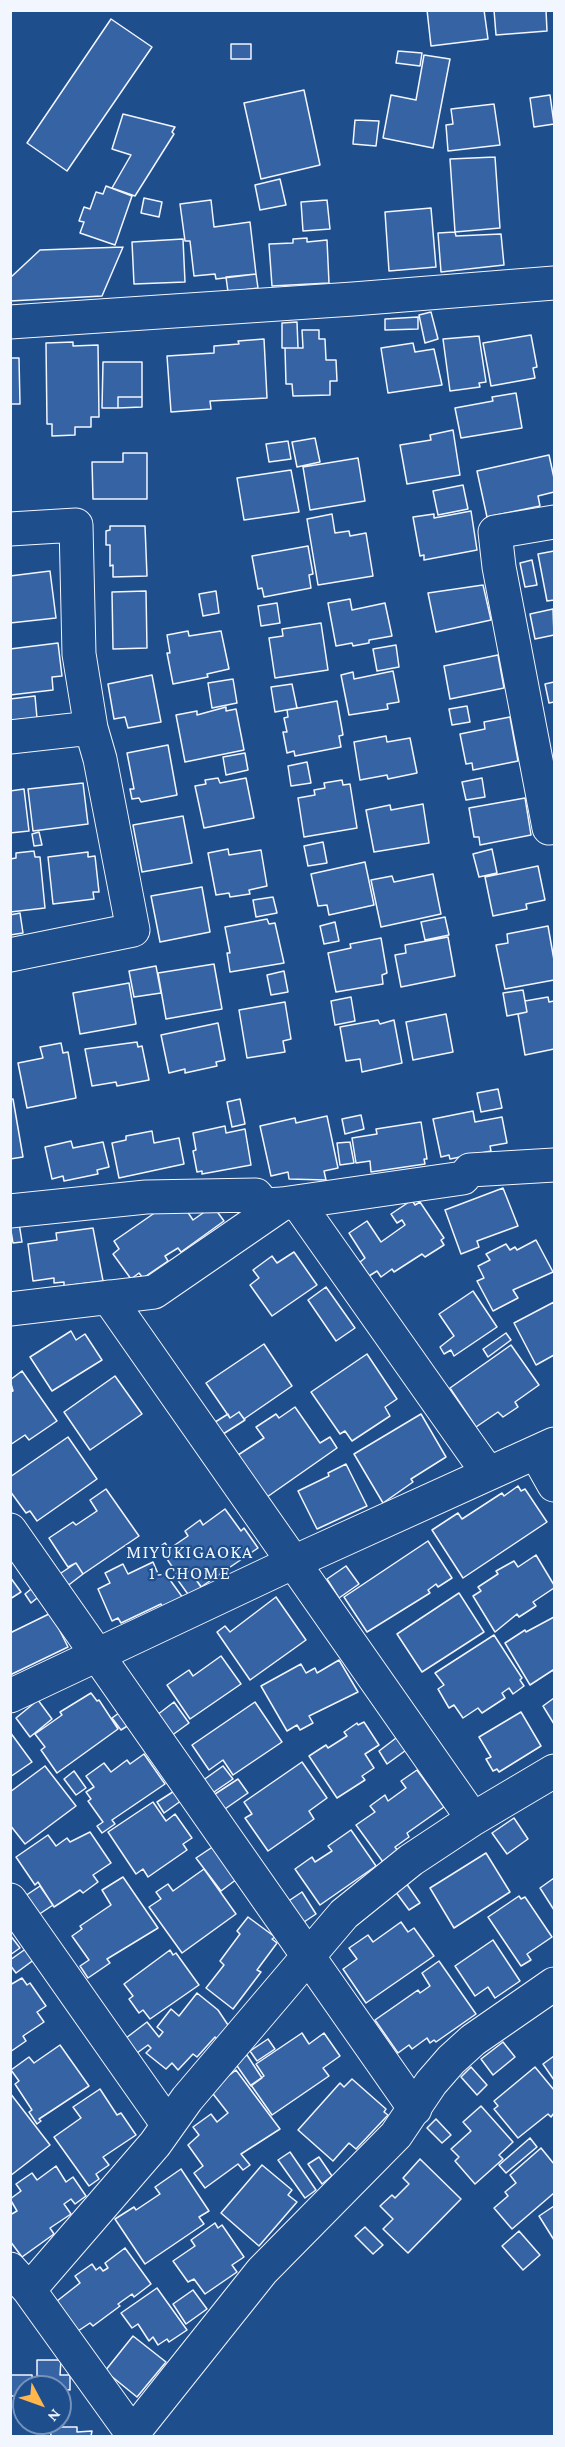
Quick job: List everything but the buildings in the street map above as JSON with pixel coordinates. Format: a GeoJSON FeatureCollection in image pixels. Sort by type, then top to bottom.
{"type":"FeatureCollection","features":[{"type":"Feature","properties":{"kind":"street"},"geometry":{"type":"LineString","coordinates":[[10,322],[555,283]]}},
{"type":"Feature","properties":{"kind":"street"},"geometry":{"type":"LineString","coordinates":[[555,522],[495,532],[499,567],[549,828],[555,827]]}},
{"type":"Feature","properties":{"kind":"street"},"geometry":{"type":"LineString","coordinates":[[10,529],[76,525],[79,654],[91,728],[100,759],[133,930],[10,955]]}},
{"type":"Feature","properties":{"kind":"street"},"geometry":{"type":"LineString","coordinates":[[10,737],[91,728]]}},
{"type":"Feature","properties":{"kind":"street"},"geometry":{"type":"LineString","coordinates":[[10,1211],[146,1197],[256,1195],[264,1205],[289,1203],[463,1179],[470,1170],[555,1165]]}},
{"type":"Feature","properties":{"kind":"street"},"geometry":{"type":"LineString","coordinates":[[10,1309],[154,1292],[289,1203]]}},
{"type":"Feature","properties":{"kind":"street"},"geometry":{"type":"LineString","coordinates":[[289,1203],[488,1473]]}},
{"type":"Feature","properties":{"kind":"street"},"geometry":{"type":"LineString","coordinates":[[108,1297],[473,1819]]}},
{"type":"Feature","properties":{"kind":"street"},"geometry":{"type":"LineString","coordinates":[[10,1696],[294,1562],[545,1448],[555,1485]]}},
{"type":"Feature","properties":{"kind":"street"},"geometry":{"type":"LineString","coordinates":[[10,1530],[415,2109]]}},
{"type":"Feature","properties":{"kind":"street"},"geometry":{"type":"LineString","coordinates":[[555,1771],[473,1819],[411,1860],[345,1914],[187,2098],[155,2144],[20,2280],[133,2434],[262,2271],[396,2135],[431,2083],[451,2060],[473,2040],[555,1984]]}},
{"type":"Feature","properties":{"kind":"street"},"geometry":{"type":"LineString","coordinates":[[10,1900],[168,2125]]}},
{"type":"Feature","properties":{"kind":"district","name":"MIYUKIGAOKA 1-CHOME"},"geometry":{"type":"Point","coordinates":[190,1562]}}]}
